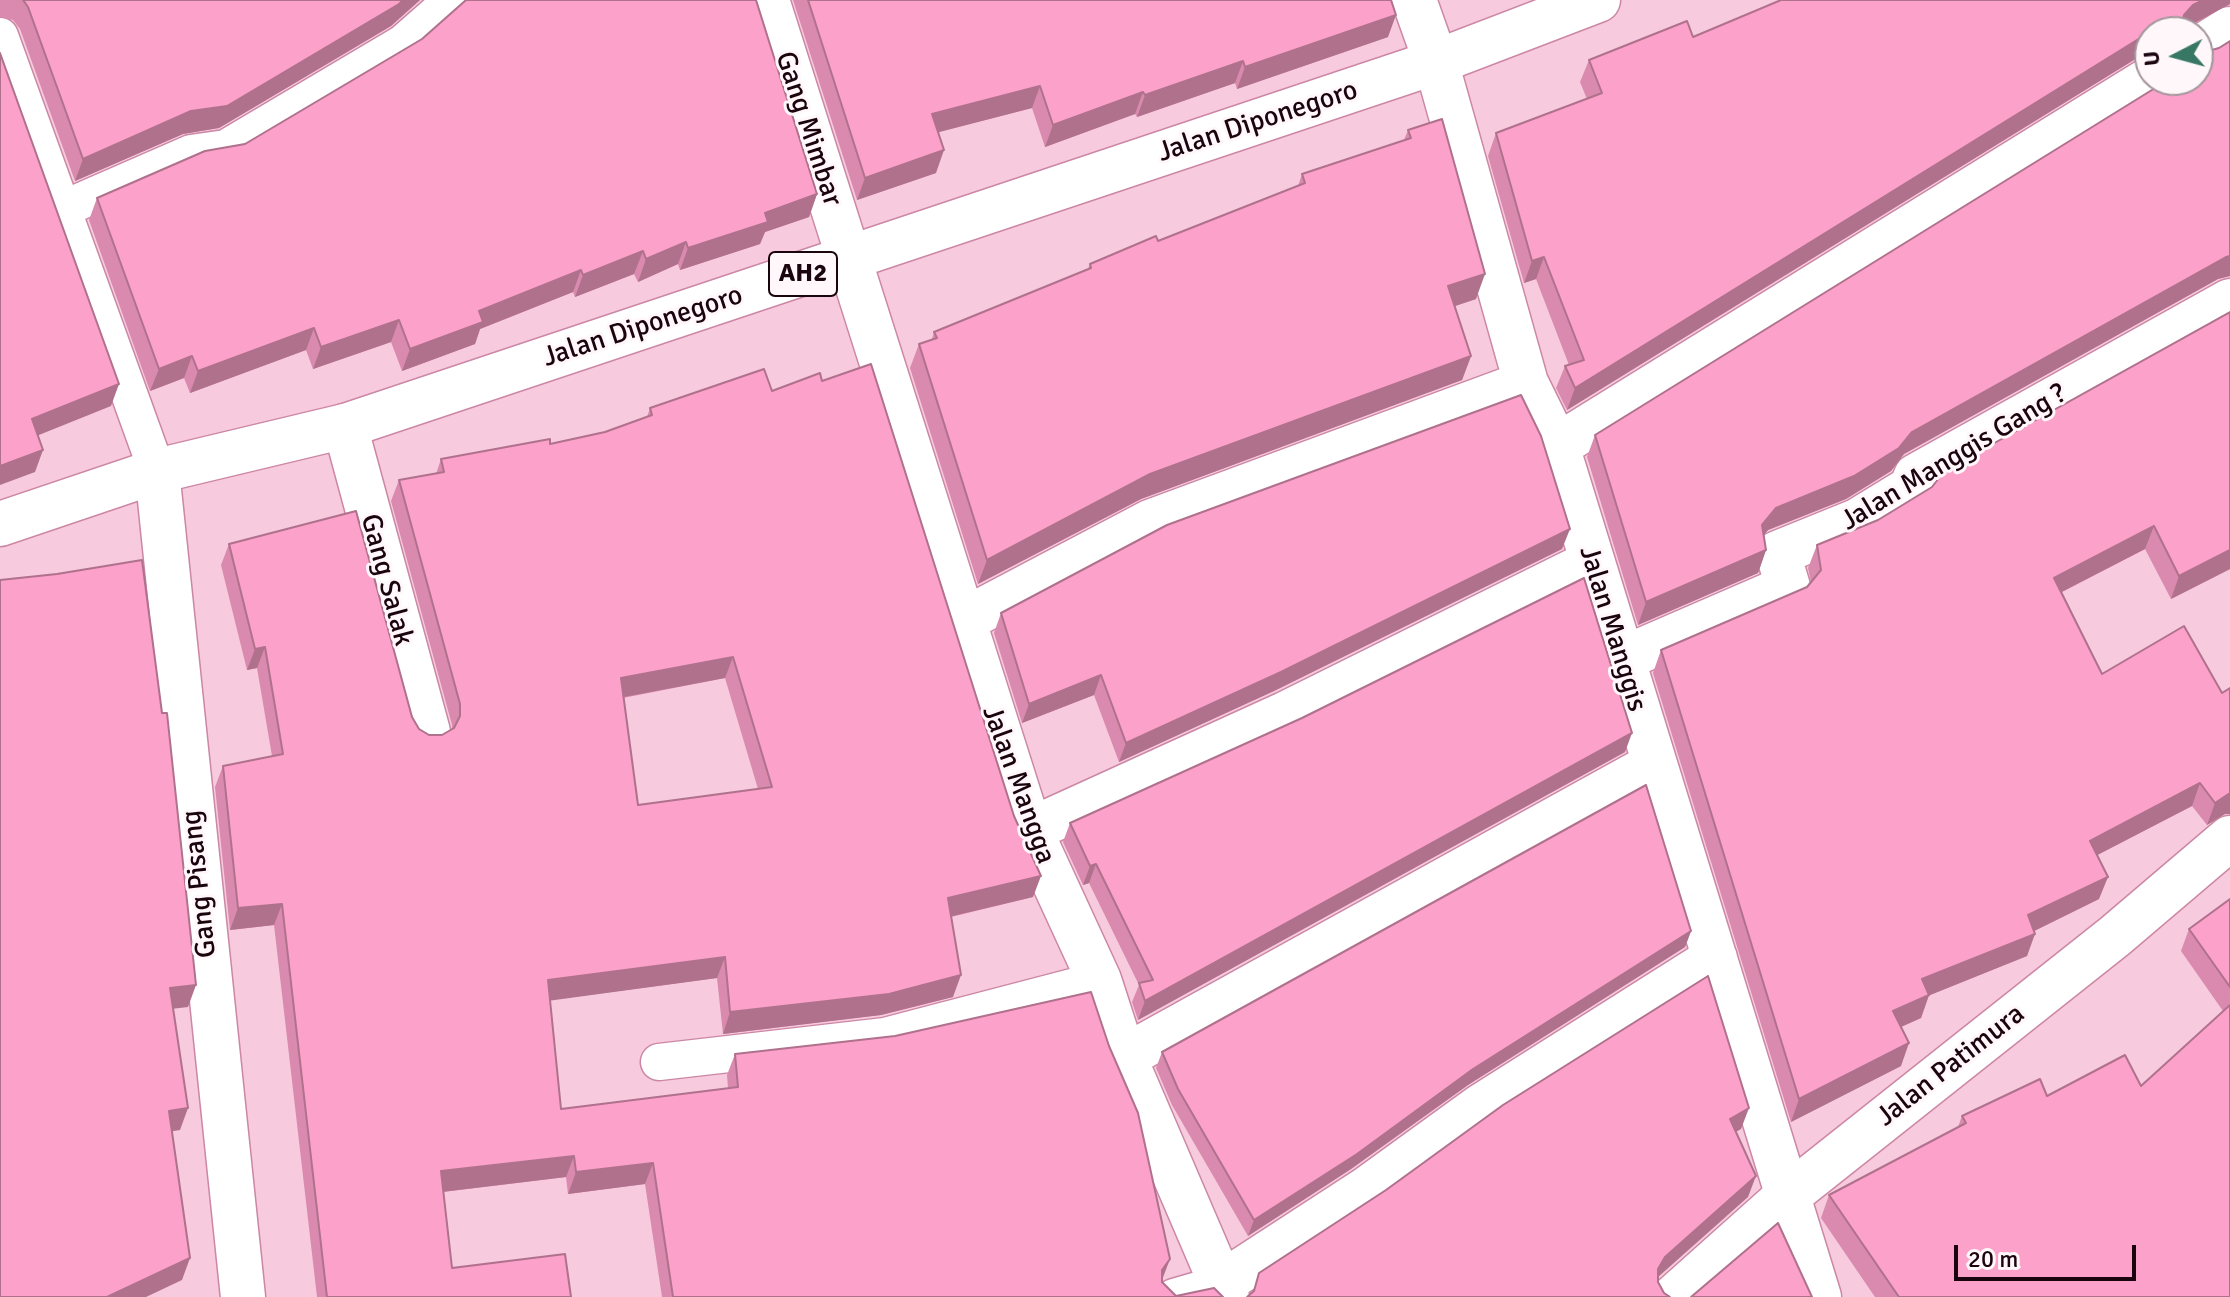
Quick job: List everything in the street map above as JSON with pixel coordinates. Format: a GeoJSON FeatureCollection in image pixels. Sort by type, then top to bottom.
{"type":"FeatureCollection","features":[{"type":"Feature","properties":{"kind":"main road","name":"Gang Mimbar"},"geometry":{"type":"LineString","coordinates":[[767,0],[849,258]]}},
{"type":"Feature","properties":{"kind":"main road","name":"Jalan Manggis"},"geometry":{"type":"LineString","coordinates":[[1414,0],[1436,62],[1526,383],[1557,446],[1590,563],[1624,658],[1653,765],[1819,1297]]}},
{"type":"Feature","properties":{"kind":"main road","name":"Jalan Diponegoro"},"geometry":{"type":"LineString","coordinates":[[0,524],[157,471],[345,426],[1436,62],[1598,0]]}},
{"type":"Feature","properties":{"kind":"main road"},"geometry":{"type":"LineString","coordinates":[[1557,446],[2134,89]]}},
{"type":"Feature","properties":{"kind":"main road","name":"Jalan Mangga"},"geometry":{"type":"LineString","coordinates":[[849,258],[1030,830],[1099,980],[1124,1057],[1224,1290]]}},
{"type":"Feature","properties":{"kind":"main road","name":"Jalan Manggis Gang ?"},"geometry":{"type":"LineString","coordinates":[[1624,658],[1788,587],[1778,553],[1857,521],[1911,488],[1916,476],[2230,301]]}},
{"type":"Feature","properties":{"kind":"main road"},"geometry":{"type":"LineString","coordinates":[[962,621],[1150,522],[1526,383]]}},
{"type":"Feature","properties":{"kind":"main road","name":"Gang Salak"},"geometry":{"type":"LineString","coordinates":[[345,426],[428,732]]}},
{"type":"Feature","properties":{"kind":"main road","name":"Gang Pisang"},"geometry":{"type":"LineString","coordinates":[[157,471],[243,1297]]}},
{"type":"Feature","properties":{"kind":"main road"},"geometry":{"type":"LineString","coordinates":[[1030,830],[1285,714],[1590,563]]}},
{"type":"Feature","properties":{"kind":"main road"},"geometry":{"type":"LineString","coordinates":[[1124,1057],[1653,765]]}},
{"type":"Feature","properties":{"kind":"main road","name":"Jalan Patimura"},"geometry":{"type":"LineString","coordinates":[[1674,1297],[1786,1197],[2115,936],[2230,838]]}},
{"type":"Feature","properties":{"kind":"main road"},"geometry":{"type":"LineString","coordinates":[[1224,1290],[1481,1106],[1715,958]]}},
{"type":"Feature","properties":{"kind":"lane"},"geometry":{"type":"LineString","coordinates":[[65,208],[191,153],[226,148],[403,43],[452,0]]}},
{"type":"Feature","properties":{"kind":"lane"},"geometry":{"type":"LineString","coordinates":[[0,36],[65,208],[157,471]]}},
{"type":"Feature","properties":{"kind":"lane"},"geometry":{"type":"LineString","coordinates":[[659,1062],[885,1036],[1099,980]]}},
{"type":"Feature","properties":{"kind":"lane"},"geometry":{"type":"LineString","coordinates":[[1174,1297],[1224,1290]]}},
{"type":"Feature","properties":{"kind":"building"},"geometry":{"type":"Polygon","coordinates":[[[23,0],[403,0],[227,106],[191,111],[83,159],[23,0]]]}},
{"type":"Feature","properties":{"kind":"building"},"geometry":{"type":"Polygon","coordinates":[[[466,0],[756,0],[817,194],[765,213],[768,222],[688,248],[686,242],[646,259],[643,251],[583,275],[581,270],[479,311],[483,322],[410,349],[399,320],[321,347],[314,328],[198,371],[192,356],[159,369],[97,198],[205,151],[245,144],[422,39],[466,0]]]}},
{"type":"Feature","properties":{"kind":"building"},"geometry":{"type":"Polygon","coordinates":[[[808,0],[1391,0],[1396,15],[1245,67],[1243,61],[1145,95],[1143,92],[1053,125],[1040,86],[932,114],[944,150],[865,178],[808,0]]]}},
{"type":"Feature","properties":{"kind":"building"},"geometry":{"type":"Polygon","coordinates":[[[1781,0],[2203,0],[2193,5],[2184,16],[2134,16],[2134,42],[1575,388],[1565,366],[1584,360],[1544,257],[1532,261],[1496,133],[1602,93],[1589,60],[1687,21],[1693,37],[1781,0]]]}},
{"type":"Feature","properties":{"kind":"building"},"geometry":{"type":"Polygon","coordinates":[[[2230,41],[2230,256],[1912,432],[1899,448],[1854,476],[1776,508],[1762,525],[1766,550],[1646,602],[1595,435],[2142,96],[2214,96],[2214,49],[2230,41]]]}},
{"type":"Feature","properties":{"kind":"building"},"geometry":{"type":"Polygon","coordinates":[[[0,53],[119,384],[32,419],[43,450],[0,466],[0,53]]]}},
{"type":"Feature","properties":{"kind":"building"},"geometry":{"type":"Polygon","coordinates":[[[1442,119],[1485,274],[1448,286],[1471,356],[1150,474],[987,560],[919,344],[937,338],[934,332],[1091,268],[1090,264],[1156,236],[1158,241],[1305,183],[1302,174],[1411,138],[1408,130],[1442,119]]]}},
{"type":"Feature","properties":{"kind":"building"},"geometry":{"type":"Polygon","coordinates":[[[2230,312],[2230,550],[2179,576],[2154,526],[2054,578],[2102,674],[2184,626],[2222,693],[2230,688],[2230,793],[2215,803],[2200,783],[2090,841],[2108,877],[2028,915],[2035,934],[1922,979],[1929,995],[1893,1011],[1909,1043],[1799,1099],[1661,650],[1807,587],[1821,570],[1817,545],[1878,520],[1932,487],[1944,471],[2230,312]]]}},
{"type":"Feature","properties":{"kind":"building"},"geometry":{"type":"Polygon","coordinates":[[[871,364],[1014,816],[1041,876],[948,898],[961,975],[889,994],[730,1012],[725,957],[548,980],[561,1109],[738,1087],[735,1054],[895,1036],[1091,992],[1109,1046],[1138,1113],[1170,1259],[1162,1270],[1162,1282],[1176,1296],[1214,1288],[1223,1297],[673,1297],[653,1163],[576,1172],[574,1156],[441,1171],[452,1268],[565,1254],[571,1297],[327,1297],[282,904],[238,908],[223,766],[283,754],[265,647],[255,649],[229,544],[356,511],[412,717],[419,729],[429,735],[442,735],[454,728],[460,716],[460,704],[399,480],[444,472],[441,459],[550,439],[550,444],[605,432],[652,415],[650,408],[764,369],[772,391],[820,373],[822,381],[871,364]],[[733,657],[621,678],[638,805],[772,787],[733,657]]]}},
{"type":"Feature","properties":{"kind":"building"},"geometry":{"type":"Polygon","coordinates":[[[1521,395],[1541,436],[1570,529],[1281,672],[1126,743],[1101,675],[1029,704],[1001,613],[1167,525],[1521,395]]]}},
{"type":"Feature","properties":{"kind":"building"},"geometry":{"type":"Polygon","coordinates":[[[142,560],[162,713],[167,713],[196,985],[170,988],[188,1108],[169,1111],[190,1258],[107,1297],[0,1297],[0,580],[142,560]]]}},
{"type":"Feature","properties":{"kind":"building"},"geometry":{"type":"Polygon","coordinates":[[[1584,578],[1632,733],[1145,1001],[1139,983],[1153,980],[1096,864],[1090,866],[1070,823],[1302,718],[1584,578]]]}},
{"type":"Feature","properties":{"kind":"building"},"geometry":{"type":"Polygon","coordinates":[[[1646,785],[1691,931],[1473,1069],[1357,1154],[1254,1220],[1178,1089],[1162,1052],[1646,785]]]}},
{"type":"Feature","properties":{"kind":"building"},"geometry":{"type":"Polygon","coordinates":[[[2230,899],[2230,987],[2189,929],[2230,899]]]}},
{"type":"Feature","properties":{"kind":"building"},"geometry":{"type":"Polygon","coordinates":[[[1708,976],[1749,1108],[1730,1119],[1756,1176],[1665,1257],[1658,1269],[1658,1282],[1670,1297],[1247,1297],[1254,1291],[1259,1273],[1386,1190],[1503,1105],[1708,976]]]}},
{"type":"Feature","properties":{"kind":"building"},"geometry":{"type":"Polygon","coordinates":[[[2230,1005],[2230,1297],[1899,1297],[1829,1195],[1966,1123],[1962,1116],[2040,1079],[2047,1096],[2125,1055],[2141,1086],[2230,1005]]]}},
{"type":"Feature","properties":{"kind":"building"},"geometry":{"type":"Polygon","coordinates":[[[1778,1223],[1812,1297],[1691,1297],[1778,1223]]]}}]}
